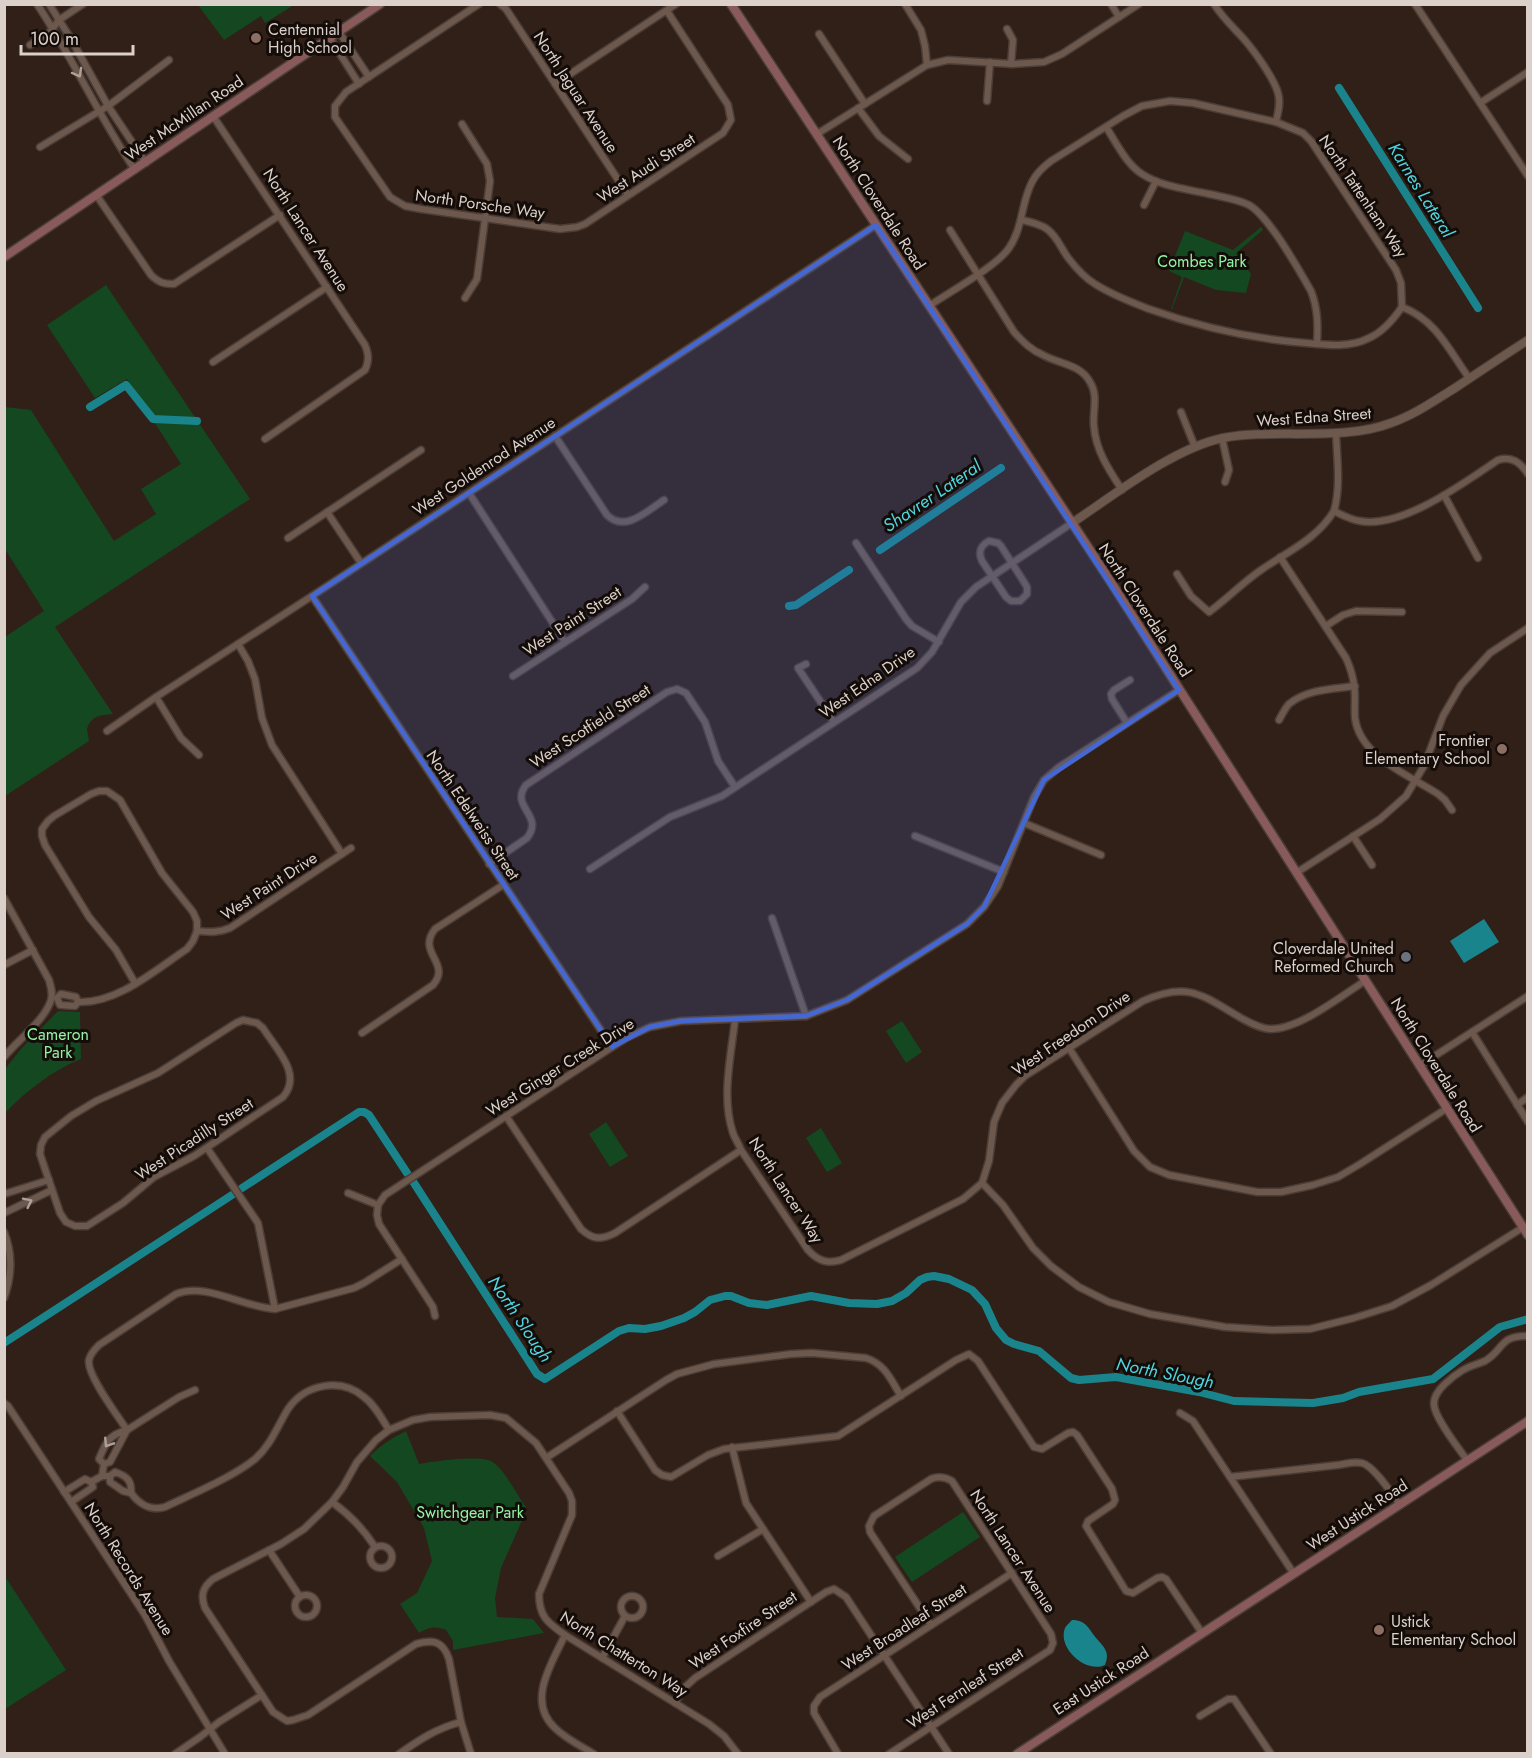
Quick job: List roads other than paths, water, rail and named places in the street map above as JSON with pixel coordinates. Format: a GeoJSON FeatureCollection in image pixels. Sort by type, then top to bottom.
{"type":"FeatureCollection","features":[{"type":"Feature","properties":{"kind":"main road","name":"West McMillan Road"},"geometry":{"type":"LineString","coordinates":[[4,257],[380,4]]}},
{"type":"Feature","properties":{"kind":"main road","name":"North Cloverdale Road"},"geometry":{"type":"LineString","coordinates":[[731,4],[1072,523],[1525,1231]]}},
{"type":"Feature","properties":{"kind":"main road","name":"West Ustick Road"},"geometry":{"type":"LineString","coordinates":[[1202,1633],[1527,1421]]}},
{"type":"Feature","properties":{"kind":"main road","name":"East Ustick Road"},"geometry":{"type":"LineString","coordinates":[[1017,1754],[1202,1633]]}},
{"type":"Feature","properties":{"kind":"street"},"geometry":{"type":"LineString","coordinates":[[37,4],[53,28],[108,128],[135,170]]}},
{"type":"Feature","properties":{"kind":"street"},"geometry":{"type":"LineString","coordinates":[[49,4],[108,106],[146,163]]}},
{"type":"Feature","properties":{"kind":"street"},"geometry":{"type":"LineString","coordinates":[[30,45],[53,28],[59,20],[83,4]]}},
{"type":"Feature","properties":{"kind":"street"},"geometry":{"type":"LineString","coordinates":[[330,38],[359,84],[479,4]]}},
{"type":"Feature","properties":{"kind":"street","name":"North Jaguar Avenue"},"geometry":{"type":"LineString","coordinates":[[501,4],[628,195]]}},
{"type":"Feature","properties":{"kind":"street"},"geometry":{"type":"LineString","coordinates":[[555,84],[676,4]]}},
{"type":"Feature","properties":{"kind":"street"},"geometry":{"type":"LineString","coordinates":[[905,4],[921,30],[927,65]]}},
{"type":"Feature","properties":{"kind":"street"},"geometry":{"type":"LineString","coordinates":[[1111,4],[1119,17]]}},
{"type":"Feature","properties":{"kind":"street"},"geometry":{"type":"LineString","coordinates":[[817,135],[927,65],[948,60],[1011,64],[1044,62],[1062,54],[1139,4]]}},
{"type":"Feature","properties":{"kind":"street"},"geometry":{"type":"LineString","coordinates":[[1415,4],[1527,176]]}},
{"type":"Feature","properties":{"kind":"street"},"geometry":{"type":"LineString","coordinates":[[1216,5],[1274,82],[1279,94],[1280,106],[1276,122]]}},
{"type":"Feature","properties":{"kind":"street","name":"West Audi Street"},"geometry":{"type":"LineString","coordinates":[[569,229],[585,224],[723,133],[731,120],[728,105],[667,11]]}},
{"type":"Feature","properties":{"kind":"street"},"geometry":{"type":"LineString","coordinates":[[1006,29],[1012,40],[1011,64]]}},
{"type":"Feature","properties":{"kind":"street"},"geometry":{"type":"LineString","coordinates":[[339,32],[369,77]]}},
{"type":"Feature","properties":{"kind":"street"},"geometry":{"type":"LineString","coordinates":[[819,34],[865,104]]}},
{"type":"Feature","properties":{"kind":"street"},"geometry":{"type":"LineString","coordinates":[[40,147],[108,106],[169,60]]}},
{"type":"Feature","properties":{"kind":"street"},"geometry":{"type":"LineString","coordinates":[[987,101],[990,62]]}},
{"type":"Feature","properties":{"kind":"street"},"geometry":{"type":"LineString","coordinates":[[1480,103],[1527,72]]}},
{"type":"Feature","properties":{"kind":"street","name":"North Porsche Way"},"geometry":{"type":"LineString","coordinates":[[359,84],[346,92],[335,106],[335,117],[384,191],[397,203],[421,209],[569,229]]}},
{"type":"Feature","properties":{"kind":"street","name":"North Tattenham Way"},"geometry":{"type":"LineString","coordinates":[[929,306],[991,265],[1008,250],[1017,235],[1032,181],[1041,169],[1142,106],[1170,101],[1193,103],[1276,122],[1303,133],[1318,150],[1396,270],[1401,284],[1402,307]]}},
{"type":"Feature","properties":{"kind":"street"},"geometry":{"type":"LineString","coordinates":[[858,108],[879,136],[908,159]]}},
{"type":"Feature","properties":{"kind":"street","name":"North Lancer Avenue"},"geometry":{"type":"LineString","coordinates":[[213,116],[280,215],[368,353],[365,370],[265,438]]}},
{"type":"Feature","properties":{"kind":"street"},"geometry":{"type":"LineString","coordinates":[[462,124],[483,156],[490,172],[477,279],[465,298]]}},
{"type":"Feature","properties":{"kind":"street"},"geometry":{"type":"LineString","coordinates":[[1106,127],[1134,167],[1142,174],[1169,185],[1237,200],[1258,212],[1268,223],[1311,291],[1316,304],[1318,321],[1317,344]]}},
{"type":"Feature","properties":{"kind":"street"},"geometry":{"type":"LineString","coordinates":[[1144,205],[1156,180]]}},
{"type":"Feature","properties":{"kind":"street"},"geometry":{"type":"LineString","coordinates":[[97,196],[151,274],[157,281],[165,284],[174,284],[280,215]]}},
{"type":"Feature","properties":{"kind":"street"},"geometry":{"type":"LineString","coordinates":[[1022,220],[1038,224],[1055,236],[1068,258],[1079,270],[1093,283],[1109,292],[1169,316],[1238,334],[1317,344],[1353,343],[1369,339],[1383,330],[1402,307],[1414,312],[1436,329],[1468,378]]}},
{"type":"Feature","properties":{"kind":"street","name":"West Goldenrod Avenue"},"geometry":{"type":"LineString","coordinates":[[107,731],[876,225]]}},
{"type":"Feature","properties":{"kind":"street"},"geometry":{"type":"LineString","coordinates":[[950,230],[1014,332],[1024,343],[1046,357],[1074,367],[1084,373],[1090,381],[1095,399],[1096,441],[1122,490]]}},
{"type":"Feature","properties":{"kind":"street"},"geometry":{"type":"LineString","coordinates":[[213,362],[327,287]]}},
{"type":"Feature","properties":{"kind":"street","name":"West Edna Street"},"geometry":{"type":"LineString","coordinates":[[1072,523],[1161,465],[1195,447],[1222,438],[1264,433],[1368,430],[1390,424],[1425,407],[1527,340]]}},
{"type":"Feature","properties":{"kind":"street"},"geometry":{"type":"LineString","coordinates":[[1181,412],[1195,447]]}},
{"type":"Feature","properties":{"kind":"street"},"geometry":{"type":"LineString","coordinates":[[1177,574],[1191,596],[1209,612],[1259,571],[1317,533],[1334,511],[1337,498],[1336,432]]}},
{"type":"Feature","properties":{"kind":"street"},"geometry":{"type":"LineString","coordinates":[[555,436],[607,516],[613,521],[630,522],[664,500]]}},
{"type":"Feature","properties":{"kind":"street"},"geometry":{"type":"LineString","coordinates":[[1222,438],[1229,470],[1225,482]]}},
{"type":"Feature","properties":{"kind":"street"},"geometry":{"type":"LineString","coordinates":[[288,538],[421,450]]}},
{"type":"Feature","properties":{"kind":"street"},"geometry":{"type":"LineString","coordinates":[[1334,511],[1360,521],[1374,522],[1389,519],[1430,503],[1498,460],[1506,458],[1519,462],[1527,474]]}},
{"type":"Feature","properties":{"kind":"street"},"geometry":{"type":"LineString","coordinates":[[469,493],[565,642]]}},
{"type":"Feature","properties":{"kind":"street"},"geometry":{"type":"LineString","coordinates":[[1444,495],[1478,558]]}},
{"type":"Feature","properties":{"kind":"street"},"geometry":{"type":"LineString","coordinates":[[327,512],[361,563]]}},
{"type":"Feature","properties":{"kind":"street","name":"West Edna Drive"},"geometry":{"type":"LineString","coordinates":[[590,869],[670,817],[712,801],[735,787],[917,668],[939,642],[966,595],[1072,523]]}},
{"type":"Feature","properties":{"kind":"street"},"geometry":{"type":"LineString","coordinates":[[989,541],[998,543],[1012,562],[1027,587],[1027,594],[1020,601],[1011,602],[992,576],[980,555],[985,543],[989,541]]}},
{"type":"Feature","properties":{"kind":"street"},"geometry":{"type":"LineString","coordinates":[[856,543],[906,619],[912,626],[939,642]]}},
{"type":"Feature","properties":{"kind":"street"},"geometry":{"type":"LineString","coordinates":[[1281,557],[1352,671],[1357,727],[1370,750],[1445,800],[1452,810]]}},
{"type":"Feature","properties":{"kind":"street","name":"West Paint Street"},"geometry":{"type":"LineString","coordinates":[[513,676],[632,598],[645,587]]}},
{"type":"Feature","properties":{"kind":"street","name":"North Edelweiss Street"},"geometry":{"type":"LineString","coordinates":[[312,596],[612,1047]]}},
{"type":"Feature","properties":{"kind":"street"},"geometry":{"type":"LineString","coordinates":[[1326,626],[1343,615],[1356,611],[1402,612]]}},
{"type":"Feature","properties":{"kind":"street"},"geometry":{"type":"LineString","coordinates":[[1296,873],[1392,810],[1406,796],[1417,780],[1443,716],[1461,685],[1490,653],[1527,628]]}},
{"type":"Feature","properties":{"kind":"street"},"geometry":{"type":"LineString","coordinates":[[238,644],[255,679],[262,718],[272,746],[342,854]]}},
{"type":"Feature","properties":{"kind":"street"},"geometry":{"type":"LineString","coordinates":[[806,664],[798,668],[834,722]]}},
{"type":"Feature","properties":{"kind":"street"},"geometry":{"type":"LineString","coordinates":[[1128,723],[1111,694],[1130,680]]}},
{"type":"Feature","properties":{"kind":"street"},"geometry":{"type":"LineString","coordinates":[[1279,720],[1287,705],[1304,695],[1355,686]]}},
{"type":"Feature","properties":{"kind":"street","name":"West Scotfield Street"},"geometry":{"type":"LineString","coordinates":[[489,864],[527,838],[532,832],[532,820],[520,797],[526,785],[667,692],[677,689],[686,693],[705,722],[718,761],[735,787]]}},
{"type":"Feature","properties":{"kind":"street","name":"West Ginger Creek Drive"},"geometry":{"type":"LineString","coordinates":[[378,1205],[386,1195],[626,1038],[650,1028],[681,1021],[806,1016],[847,1000],[967,924],[984,907],[998,886],[1034,797],[1044,780],[1059,767],[1179,690]]}},
{"type":"Feature","properties":{"kind":"street"},"geometry":{"type":"LineString","coordinates":[[156,697],[181,738],[199,755]]}},
{"type":"Feature","properties":{"kind":"street"},"geometry":{"type":"LineString","coordinates":[[4,898],[49,980],[54,998],[60,1005],[75,1006],[78,1002],[114,997],[187,949],[194,941],[197,931],[197,921],[193,912],[162,873],[120,800],[107,791],[99,791],[54,816],[42,829],[42,836],[50,855],[89,917],[116,950],[135,983]]}},
{"type":"Feature","properties":{"kind":"street"},"geometry":{"type":"LineString","coordinates":[[1024,823],[1101,855]]}},
{"type":"Feature","properties":{"kind":"street"},"geometry":{"type":"LineString","coordinates":[[915,836],[1004,872]]}},
{"type":"Feature","properties":{"kind":"street"},"geometry":{"type":"LineString","coordinates":[[1353,837],[1372,865]]}},
{"type":"Feature","properties":{"kind":"street","name":"West Paint Drive"},"geometry":{"type":"LineString","coordinates":[[197,931],[212,933],[230,928],[351,848]]}},
{"type":"Feature","properties":{"kind":"street"},"geometry":{"type":"LineString","coordinates":[[362,1034],[434,985],[439,969],[428,947],[428,941],[435,929],[503,885]]}},
{"type":"Feature","properties":{"kind":"street"},"geometry":{"type":"LineString","coordinates":[[772,918],[806,1016]]}},
{"type":"Feature","properties":{"kind":"street"},"geometry":{"type":"LineString","coordinates":[[4,965],[33,950]]}},
{"type":"Feature","properties":{"kind":"street","name":"West Freedom Drive"},"geometry":{"type":"LineString","coordinates":[[982,1183],[989,1161],[994,1122],[1002,1103],[1016,1084],[1143,1001],[1162,993],[1180,991],[1197,994],[1252,1024],[1270,1029],[1288,1026],[1304,1019],[1365,981]]}},
{"type":"Feature","properties":{"kind":"street"},"geometry":{"type":"LineString","coordinates":[[4,1056],[46,1012],[54,998],[61,994],[76,997],[78,1002]]}},
{"type":"Feature","properties":{"kind":"street"},"geometry":{"type":"LineString","coordinates":[[1419,1066],[1527,996]]}},
{"type":"Feature","properties":{"kind":"street","name":"West Picadilly Street"},"geometry":{"type":"LineString","coordinates":[[48,1180],[40,1154],[45,1137],[85,1107],[158,1073],[236,1023],[243,1020],[257,1023],[289,1068],[291,1084],[284,1097],[207,1148],[154,1177],[123,1203],[87,1226],[75,1226],[66,1222],[60,1213],[52,1190]]}},
{"type":"Feature","properties":{"kind":"street","name":"North Lancer Way"},"geometry":{"type":"LineString","coordinates":[[735,1020],[728,1090],[728,1112],[733,1133],[741,1150],[815,1257],[824,1262],[841,1260],[963,1199],[982,1183]]}},
{"type":"Feature","properties":{"kind":"street"},"geometry":{"type":"LineString","coordinates":[[1472,1032],[1527,1122]]}},
{"type":"Feature","properties":{"kind":"street"},"geometry":{"type":"LineString","coordinates":[[1069,1048],[1134,1151],[1150,1167],[1169,1175],[1257,1192],[1281,1192],[1313,1185],[1338,1176],[1446,1109]]}},
{"type":"Feature","properties":{"kind":"street"},"geometry":{"type":"LineString","coordinates":[[1517,1104],[1527,1097]]}},
{"type":"Feature","properties":{"kind":"street"},"geometry":{"type":"LineString","coordinates":[[506,1116],[581,1229],[588,1236],[596,1238],[605,1238],[615,1233],[741,1150]]}},
{"type":"Feature","properties":{"kind":"street"},"geometry":{"type":"LineString","coordinates":[[207,1148],[258,1223],[274,1308]]}},
{"type":"Feature","properties":{"kind":"street"},"geometry":{"type":"LineString","coordinates":[[4,1194],[48,1180],[52,1190],[4,1213]]}},
{"type":"Feature","properties":{"kind":"street"},"geometry":{"type":"LineString","coordinates":[[982,1183],[1004,1205],[1033,1248],[1051,1266],[1079,1287],[1109,1302],[1150,1314],[1225,1327],[1272,1330],[1310,1329],[1392,1306],[1525,1231]]}},
{"type":"Feature","properties":{"kind":"street"},"geometry":{"type":"LineString","coordinates":[[348,1193],[378,1205],[376,1215],[379,1224],[433,1307],[435,1316]]}},
{"type":"Feature","properties":{"kind":"street"},"geometry":{"type":"LineString","coordinates":[[4,1232],[10,1253],[11,1270],[4,1298]]}},
{"type":"Feature","properties":{"kind":"street"},"geometry":{"type":"LineString","coordinates":[[127,1430],[92,1375],[88,1363],[99,1344],[176,1294],[186,1290],[200,1290],[262,1308],[274,1308],[354,1288],[402,1259]]}},
{"type":"Feature","properties":{"kind":"street"},"geometry":{"type":"LineString","coordinates":[[1467,1461],[1436,1413],[1434,1403],[1437,1393],[1464,1370],[1486,1360],[1503,1343],[1514,1336],[1527,1336]]}},
{"type":"Feature","properties":{"kind":"street"},"geometry":{"type":"LineString","coordinates":[[546,1458],[677,1374],[714,1364],[803,1353],[866,1358],[876,1361],[883,1368],[901,1396]]}},
{"type":"Feature","properties":{"kind":"street"},"geometry":{"type":"LineString","coordinates":[[617,1411],[656,1470],[662,1475],[671,1477],[708,1455],[732,1447],[838,1436],[956,1360],[969,1354],[978,1361],[1034,1447],[1042,1449],[1068,1433],[1072,1432],[1077,1435],[1112,1489],[1114,1496],[1113,1504],[1088,1521],[1086,1526],[1126,1591],[1133,1593],[1157,1578],[1166,1579],[1202,1633]]}},
{"type":"Feature","properties":{"kind":"street"},"geometry":{"type":"LineString","coordinates":[[110,1476],[110,1482],[123,1491],[131,1493],[138,1502],[149,1508],[165,1507],[237,1471],[252,1461],[270,1442],[295,1400],[320,1386],[343,1386],[363,1395],[389,1430]]}},
{"type":"Feature","properties":{"kind":"street"},"geometry":{"type":"LineString","coordinates":[[104,1464],[99,1459],[107,1442],[114,1434],[127,1430],[179,1397],[195,1390]]}},
{"type":"Feature","properties":{"kind":"street","name":"North Records Avenue"},"geometry":{"type":"LineString","coordinates":[[4,1403],[145,1615],[169,1661],[225,1754]]}},
{"type":"Feature","properties":{"kind":"street"},"geometry":{"type":"LineString","coordinates":[[1180,1413],[1193,1421],[1294,1574]]}},
{"type":"Feature","properties":{"kind":"street","name":"North Chatterton Way"},"geometry":{"type":"LineString","coordinates":[[262,1695],[205,1608],[202,1600],[206,1585],[304,1529],[332,1502],[365,1450],[389,1430],[413,1420],[430,1417],[498,1415],[506,1418],[530,1437],[569,1493],[572,1501],[572,1515],[541,1586],[539,1604],[543,1616],[548,1623],[565,1635],[717,1730],[738,1754]]}},
{"type":"Feature","properties":{"kind":"street"},"geometry":{"type":"LineString","coordinates":[[104,1464],[110,1462],[127,1430]]}},
{"type":"Feature","properties":{"kind":"street"},"geometry":{"type":"LineString","coordinates":[[732,1447],[746,1503],[811,1602]]}},
{"type":"Feature","properties":{"kind":"street"},"geometry":{"type":"LineString","coordinates":[[1230,1477],[1354,1462],[1364,1463],[1372,1469],[1400,1505]]}},
{"type":"Feature","properties":{"kind":"street"},"geometry":{"type":"LineString","coordinates":[[102,1476],[104,1464]]}},
{"type":"Feature","properties":{"kind":"street"},"geometry":{"type":"LineString","coordinates":[[91,1482],[115,1472],[127,1478],[132,1485],[131,1493]]}},
{"type":"Feature","properties":{"kind":"street","name":"North Lancer Avenue"},"geometry":{"type":"LineString","coordinates":[[931,1625],[870,1532],[869,1526],[874,1516],[931,1479],[945,1478],[951,1481],[1012,1573],[1051,1634],[1053,1643]]}},
{"type":"Feature","properties":{"kind":"street"},"geometry":{"type":"LineString","coordinates":[[64,1492],[85,1479],[91,1482],[93,1487],[71,1502]]}},
{"type":"Feature","properties":{"kind":"street"},"geometry":{"type":"LineString","coordinates":[[332,1502],[352,1517],[375,1547]]}},
{"type":"Feature","properties":{"kind":"street"},"geometry":{"type":"LineString","coordinates":[[718,1556],[763,1529]]}},
{"type":"Feature","properties":{"kind":"street"},"geometry":{"type":"LineString","coordinates":[[269,1550],[300,1597]]}},
{"type":"Feature","properties":{"kind":"street","name":"West Broadleaf Street"},"geometry":{"type":"LineString","coordinates":[[838,1754],[814,1713],[814,1706],[820,1697],[1012,1573]]}},
{"type":"Feature","properties":{"kind":"street","name":"West Foxfire Street"},"geometry":{"type":"LineString","coordinates":[[675,1703],[684,1688],[694,1678],[834,1589],[846,1597],[885,1656]]}},
{"type":"Feature","properties":{"kind":"street"},"geometry":{"type":"LineString","coordinates":[[602,1658],[625,1616]]}},
{"type":"Feature","properties":{"kind":"street"},"geometry":{"type":"LineString","coordinates":[[565,1635],[545,1678],[541,1703],[546,1717],[554,1727],[594,1754]]}},
{"type":"Feature","properties":{"kind":"street"},"geometry":{"type":"LineString","coordinates":[[175,1754],[262,1695],[273,1712],[287,1721],[308,1715],[416,1644],[426,1641],[437,1643],[446,1649],[461,1722],[471,1754]]}},
{"type":"Feature","properties":{"kind":"street","name":"West Fernleaf Street"},"geometry":{"type":"LineString","coordinates":[[889,1754],[1050,1650],[1053,1643]]}},
{"type":"Feature","properties":{"kind":"street"},"geometry":{"type":"LineString","coordinates":[[885,1656],[949,1754]]}},
{"type":"Feature","properties":{"kind":"street"},"geometry":{"type":"LineString","coordinates":[[1200,1716],[1221,1702],[1234,1699],[1271,1754]]}},
{"type":"Feature","properties":{"kind":"street"},"geometry":{"type":"LineString","coordinates":[[399,1754],[429,1733],[461,1722]]}},
{"type":"Feature","properties":{"kind":"water"},"geometry":{"type":"Polygon","coordinates":[[[1484,919],[1499,942],[1464,963],[1450,941],[1484,919]]]}},
{"type":"Feature","properties":{"kind":"water"},"geometry":{"type":"Polygon","coordinates":[[[1072,1620],[1077,1620],[1087,1626],[1102,1645],[1107,1654],[1105,1665],[1097,1667],[1082,1663],[1069,1651],[1064,1636],[1065,1628],[1072,1620]]]}},
{"type":"Feature","properties":{"kind":"waterway","name":"Karnes Lateral"},"geometry":{"type":"LineString","coordinates":[[1339,88],[1478,308]]}},
{"type":"Feature","properties":{"kind":"waterway","name":"Shavrer Lateral"},"geometry":{"type":"LineString","coordinates":[[90,407],[126,385],[153,419],[197,421]]}},
{"type":"Feature","properties":{"kind":"waterway","name":"Shavrer Lateral"},"geometry":{"type":"LineString","coordinates":[[880,550],[1001,468]]}},
{"type":"Feature","properties":{"kind":"waterway","name":"Shavrer Lateral"},"geometry":{"type":"LineString","coordinates":[[789,606],[796,605],[849,570]]}},
{"type":"Feature","properties":{"kind":"waterway","name":"North Slough"},"geometry":{"type":"LineString","coordinates":[[242,1188],[359,1112],[369,1115],[407,1173]]}},
{"type":"Feature","properties":{"kind":"waterway","name":"North Slough"},"geometry":{"type":"LineString","coordinates":[[414,1183],[537,1374],[545,1379],[619,1331],[661,1326],[684,1318],[710,1300],[725,1296],[749,1303],[767,1305],[811,1296],[849,1303],[877,1304],[892,1301],[906,1293],[920,1280],[934,1276],[949,1279],[972,1290],[985,1304],[996,1328],[1006,1340],[1039,1351],[1071,1378],[1079,1380],[1116,1377],[1199,1392],[1234,1401],[1313,1403],[1433,1379],[1500,1327],[1528,1319]]}},
{"type":"Feature","properties":{"kind":"waterway","name":"North Slough"},"geometry":{"type":"LineString","coordinates":[[4,1343],[232,1195]]}},
{"type":"Feature","properties":{"kind":"place","name":"Centennial High School"},"geometry":{"type":"Point","coordinates":[256,38]}},
{"type":"Feature","properties":{"kind":"place","name":"Frontier Elementary School"},"geometry":{"type":"Point","coordinates":[1502,749]}},
{"type":"Feature","properties":{"kind":"place","name":"Cloverdale United Reformed Church"},"geometry":{"type":"Point","coordinates":[1406,957]}},
{"type":"Feature","properties":{"kind":"place","name":"Ustick Elementary School"},"geometry":{"type":"Point","coordinates":[1379,1630]}},
{"type":"Feature","properties":{"kind":"park label","name":"Combes Park"},"geometry":{"type":"Point","coordinates":[1202,261]}},
{"type":"Feature","properties":{"kind":"park label","name":"Cameron Park"},"geometry":{"type":"Point","coordinates":[58,1043]}},
{"type":"Feature","properties":{"kind":"park label","name":"Switchgear Park"},"geometry":{"type":"Point","coordinates":[470,1512]}}]}
